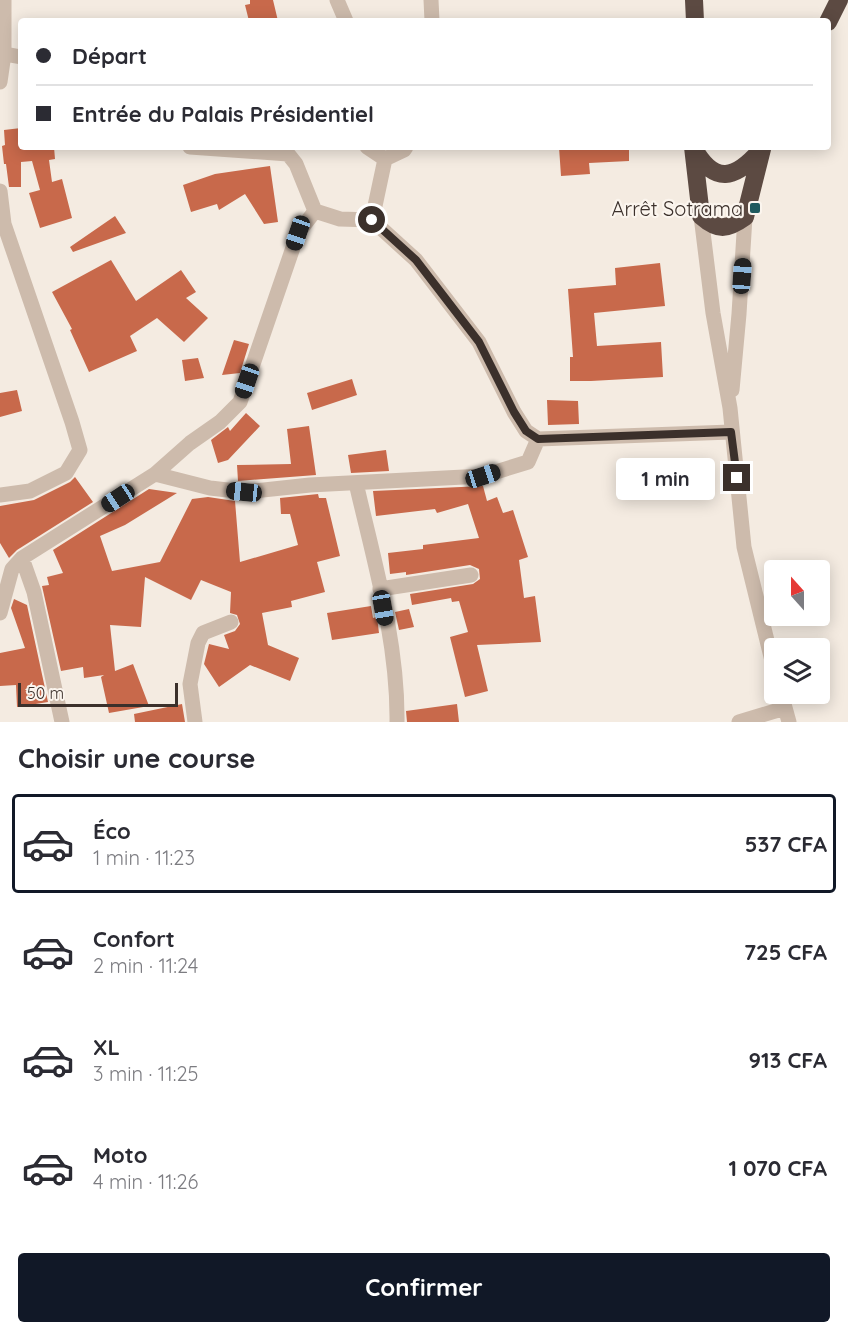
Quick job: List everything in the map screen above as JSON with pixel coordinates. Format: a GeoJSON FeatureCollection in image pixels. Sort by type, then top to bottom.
{"type":"FeatureCollection","features":[{"type":"Feature","properties":{"kind":"highway"},"geometry":{"type":"LineString","coordinates":[[694,0],[695,18]]}},
{"type":"Feature","properties":{"kind":"highway"},"geometry":{"type":"LineString","coordinates":[[830,18],[839,0]]}},
{"type":"Feature","properties":{"kind":"highway"},"geometry":{"type":"LineString","coordinates":[[693,150],[701,216],[718,227],[727,227],[746,217],[763,150]]}},
{"type":"Feature","properties":{"kind":"highway"},"geometry":{"type":"LineString","coordinates":[[695,150],[712,172],[729,174],[745,168],[761,150]]}},
{"type":"Feature","properties":{"kind":"street"},"geometry":{"type":"LineString","coordinates":[[0,82],[4,0]]}},
{"type":"Feature","properties":{"kind":"street"},"geometry":{"type":"LineString","coordinates":[[337,0],[345,18]]}},
{"type":"Feature","properties":{"kind":"street"},"geometry":{"type":"LineString","coordinates":[[431,0],[432,18]]}},
{"type":"Feature","properties":{"kind":"street"},"geometry":{"type":"LineString","coordinates":[[2,53],[18,56]]}},
{"type":"Feature","properties":{"kind":"street"},"geometry":{"type":"LineString","coordinates":[[232,150],[288,154],[296,164],[315,211]]}},
{"type":"Feature","properties":{"kind":"street"},"geometry":{"type":"LineString","coordinates":[[372,150],[385,159]]}},
{"type":"Feature","properties":{"kind":"street"},"geometry":{"type":"LineString","coordinates":[[385,159],[404,150]]}},
{"type":"Feature","properties":{"kind":"street"},"geometry":{"type":"LineString","coordinates":[[372,220],[385,159]]}},
{"type":"Feature","properties":{"kind":"street"},"geometry":{"type":"LineString","coordinates":[[0,191],[4,224],[80,450],[66,473],[30,491],[0,495]]}},
{"type":"Feature","properties":{"kind":"street"},"geometry":{"type":"LineString","coordinates":[[315,211],[340,219],[372,220],[416,260],[479,342],[514,412],[526,431],[538,439],[731,432]]}},
{"type":"Feature","properties":{"kind":"street"},"geometry":{"type":"LineString","coordinates":[[0,613],[12,569],[22,558],[155,474],[190,443],[220,422],[240,402],[298,233],[315,211]]}},
{"type":"Feature","properties":{"kind":"street"},"geometry":{"type":"LineString","coordinates":[[701,216],[713,313],[730,408],[744,547],[766,638]]}},
{"type":"Feature","properties":{"kind":"street"},"geometry":{"type":"LineString","coordinates":[[730,408],[746,217]]}},
{"type":"Feature","properties":{"kind":"street"},"geometry":{"type":"LineString","coordinates":[[155,474],[210,488],[244,492],[483,476],[528,462],[538,439]]}},
{"type":"Feature","properties":{"kind":"street"},"geometry":{"type":"LineString","coordinates":[[356,483],[380,588],[394,664],[397,722]]}},
{"type":"Feature","properties":{"kind":"street"},"geometry":{"type":"LineString","coordinates":[[22,558],[34,592],[62,722]]}},
{"type":"Feature","properties":{"kind":"street"},"geometry":{"type":"LineString","coordinates":[[380,588],[471,575]]}},
{"type":"Feature","properties":{"kind":"street"},"geometry":{"type":"LineString","coordinates":[[195,722],[190,684],[198,643],[203,633],[231,622]]}},
{"type":"Feature","properties":{"kind":"street"},"geometry":{"type":"LineString","coordinates":[[739,722],[785,708]]}},
{"type":"Feature","properties":{"kind":"building"},"geometry":{"type":"Polygon","coordinates":[[[250,0],[273,0],[277,18],[248,18],[245,5],[250,4],[250,0]]]}},
{"type":"Feature","properties":{"kind":"building"},"geometry":{"type":"Polygon","coordinates":[[[18,128],[18,150],[54,150],[55,159],[49,160],[52,182],[62,179],[72,218],[40,228],[29,193],[40,190],[32,161],[21,162],[21,187],[9,187],[2,146],[5,145],[4,130],[18,128]]]}},
{"type":"Feature","properties":{"kind":"building"},"geometry":{"type":"Polygon","coordinates":[[[559,150],[629,150],[629,161],[589,163],[590,174],[561,176],[559,150]]]}},
{"type":"Feature","properties":{"kind":"building"},"geometry":{"type":"Polygon","coordinates":[[[270,166],[278,222],[264,224],[245,194],[219,210],[217,204],[191,212],[183,185],[215,174],[270,166]]]}},
{"type":"Feature","properties":{"kind":"building"},"geometry":{"type":"Polygon","coordinates":[[[115,216],[126,233],[73,252],[70,247],[115,216]]]}},
{"type":"Feature","properties":{"kind":"building"},"geometry":{"type":"Polygon","coordinates":[[[111,260],[136,301],[181,270],[196,292],[186,298],[208,318],[184,342],[157,318],[130,336],[137,351],[89,372],[70,330],[72,329],[52,292],[111,260]]]}},
{"type":"Feature","properties":{"kind":"building"},"geometry":{"type":"Polygon","coordinates":[[[660,263],[665,306],[594,313],[597,346],[661,342],[663,377],[570,381],[570,357],[573,357],[568,289],[616,285],[615,268],[660,263]]]}},
{"type":"Feature","properties":{"kind":"building"},"geometry":{"type":"Polygon","coordinates":[[[234,340],[249,344],[240,373],[222,375],[234,340]]]}},
{"type":"Feature","properties":{"kind":"building"},"geometry":{"type":"Polygon","coordinates":[[[198,358],[204,378],[185,381],[182,360],[198,358]]]}},
{"type":"Feature","properties":{"kind":"building"},"geometry":{"type":"Polygon","coordinates":[[[352,379],[357,395],[312,410],[307,393],[352,379]]]}},
{"type":"Feature","properties":{"kind":"building"},"geometry":{"type":"Polygon","coordinates":[[[17,390],[22,411],[0,417],[0,393],[17,390]]]}},
{"type":"Feature","properties":{"kind":"building"},"geometry":{"type":"Polygon","coordinates":[[[547,400],[578,401],[579,424],[548,425],[547,400]]]}},
{"type":"Feature","properties":{"kind":"building"},"geometry":{"type":"Polygon","coordinates":[[[246,413],[260,426],[228,460],[218,463],[211,440],[228,427],[230,431],[246,413]]]}},
{"type":"Feature","properties":{"kind":"building"},"geometry":{"type":"Polygon","coordinates":[[[309,426],[316,475],[238,481],[237,465],[291,464],[287,429],[309,426]]]}},
{"type":"Feature","properties":{"kind":"building"},"geometry":{"type":"Polygon","coordinates":[[[386,450],[389,471],[351,473],[348,455],[386,450]]]}},
{"type":"Feature","properties":{"kind":"building"},"geometry":{"type":"Polygon","coordinates":[[[75,477],[93,502],[17,550],[9,558],[0,543],[0,506],[34,500],[70,482],[75,477]]]}},
{"type":"Feature","properties":{"kind":"building"},"geometry":{"type":"Polygon","coordinates":[[[483,486],[487,501],[497,497],[503,513],[513,510],[528,557],[519,560],[524,598],[535,596],[541,642],[477,645],[488,691],[465,697],[450,637],[468,632],[459,601],[452,602],[451,598],[412,605],[410,594],[473,584],[480,579],[479,569],[470,565],[406,575],[406,572],[390,574],[388,553],[423,549],[423,545],[479,538],[468,504],[437,513],[435,509],[376,516],[373,491],[483,486]]]}},
{"type":"Feature","properties":{"kind":"building"},"geometry":{"type":"Polygon","coordinates":[[[149,489],[177,493],[125,525],[100,536],[112,571],[160,562],[192,499],[208,497],[235,501],[240,562],[298,545],[290,514],[281,514],[280,498],[318,494],[319,498],[326,498],[340,556],[317,562],[325,592],[291,601],[292,607],[262,613],[268,645],[299,658],[290,681],[250,665],[219,687],[204,664],[209,644],[229,649],[224,635],[235,631],[240,624],[237,615],[230,613],[231,592],[201,580],[191,600],[145,577],[141,627],[110,625],[115,671],[133,664],[149,706],[109,713],[101,677],[104,675],[84,678],[83,667],[61,671],[42,586],[49,585],[47,577],[63,573],[53,550],[149,489]]]}},
{"type":"Feature","properties":{"kind":"building"},"geometry":{"type":"Polygon","coordinates":[[[14,599],[27,605],[48,702],[17,707],[16,685],[0,686],[0,653],[25,648],[11,608],[14,599]]]}},
{"type":"Feature","properties":{"kind":"building"},"geometry":{"type":"Polygon","coordinates":[[[371,606],[373,618],[377,617],[379,633],[332,640],[327,613],[371,606]]]}},
{"type":"Feature","properties":{"kind":"building"},"geometry":{"type":"Polygon","coordinates":[[[409,609],[414,627],[399,630],[395,612],[409,609]]]}},
{"type":"Feature","properties":{"kind":"building"},"geometry":{"type":"Polygon","coordinates":[[[182,704],[185,722],[135,722],[134,714],[182,704]]]}},
{"type":"Feature","properties":{"kind":"building"},"geometry":{"type":"Polygon","coordinates":[[[457,704],[459,722],[407,722],[406,711],[457,704]]]}},
{"type":"Feature","properties":{"kind":"place","name":"Arrêt Sotrama"},"geometry":{"type":"Point","coordinates":[755,208]}},
{"type":"Feature","properties":{"kind":"route"},"geometry":{"type":"LineString","coordinates":[[372,220],[416,260],[479,342],[526,431],[538,439],[731,432],[737,478]]}}]}
